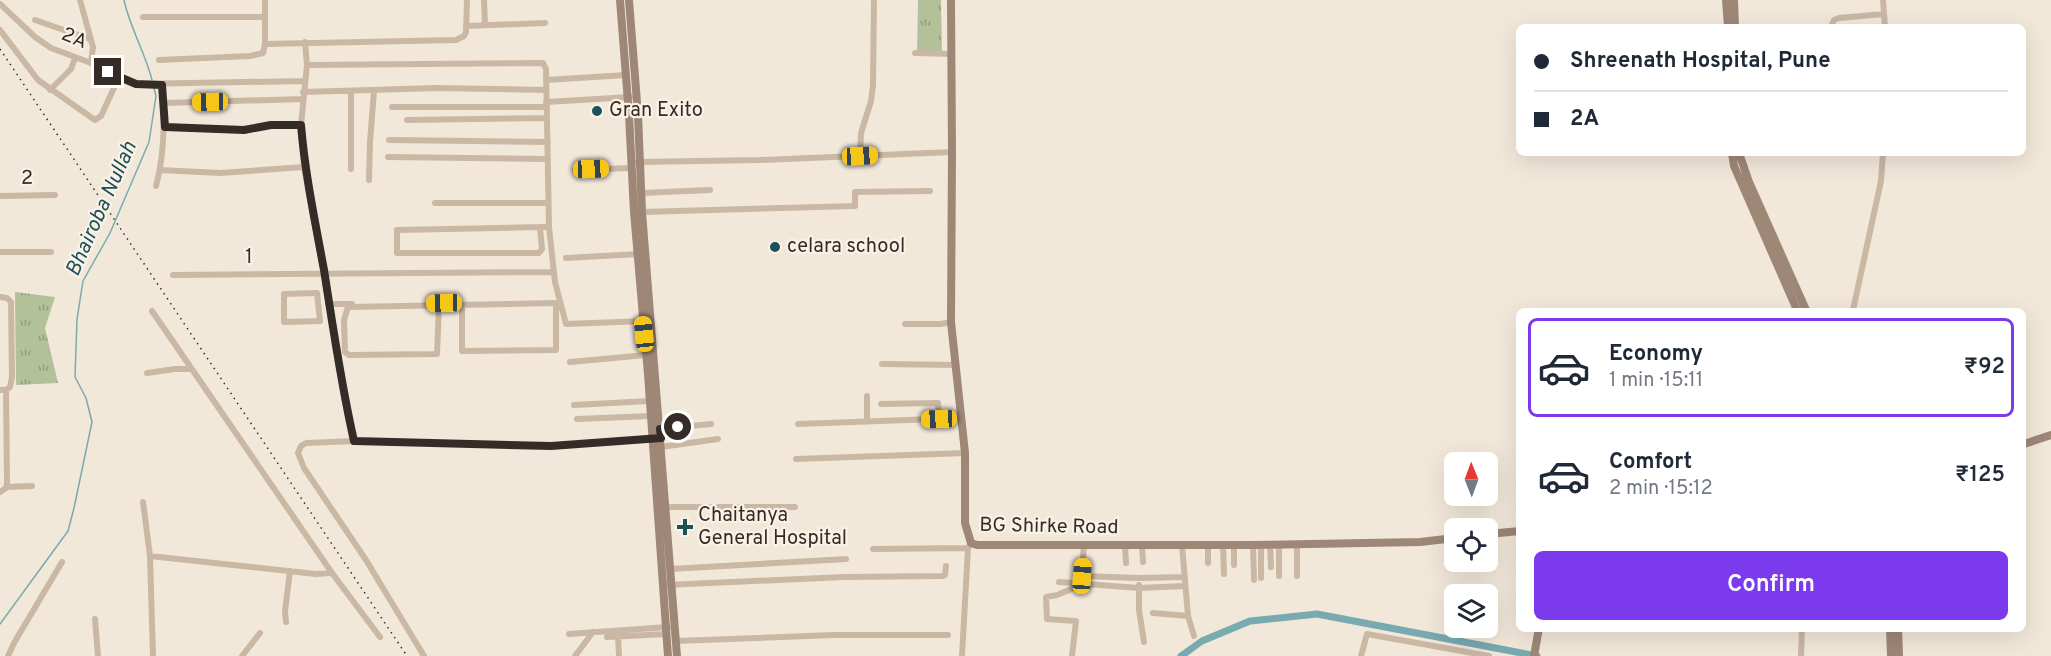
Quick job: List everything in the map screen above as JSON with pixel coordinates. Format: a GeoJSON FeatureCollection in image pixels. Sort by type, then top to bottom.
{"type":"FeatureCollection","features":[{"type":"Feature","properties":{"kind":"street"},"geometry":{"type":"LineString","coordinates":[[80,0],[94,52],[91,63]]}},
{"type":"Feature","properties":{"kind":"street"},"geometry":{"type":"LineString","coordinates":[[159,60],[258,56],[263,53],[265,44],[265,0]]}},
{"type":"Feature","properties":{"kind":"street"},"geometry":{"type":"LineString","coordinates":[[265,44],[456,40],[464,36],[467,26],[467,0]]}},
{"type":"Feature","properties":{"kind":"street"},"geometry":{"type":"LineString","coordinates":[[484,0],[485,25]]}},
{"type":"Feature","properties":{"kind":"street"},"geometry":{"type":"LineString","coordinates":[[620,0],[625,12],[641,254],[665,507],[663,541],[670,569],[667,585]]}},
{"type":"Feature","properties":{"kind":"street"},"geometry":{"type":"LineString","coordinates":[[628,0],[625,12],[626,75],[632,97]]}},
{"type":"Feature","properties":{"kind":"street"},"geometry":{"type":"LineString","coordinates":[[860,156],[861,133],[873,85],[874,0]]}},
{"type":"Feature","properties":{"kind":"street","name":"BG Shirke Road"},"geometry":{"type":"LineString","coordinates":[[951,0],[951,322],[965,453],[965,523],[969,545],[1223,545],[1420,542],[1444,539]]}},
{"type":"Feature","properties":{"kind":"street"},"geometry":{"type":"LineString","coordinates":[[1726,0],[1728,24]]}},
{"type":"Feature","properties":{"kind":"street"},"geometry":{"type":"LineString","coordinates":[[1734,0],[1735,24]]}},
{"type":"Feature","properties":{"kind":"street"},"geometry":{"type":"LineString","coordinates":[[1883,0],[1885,24]]}},
{"type":"Feature","properties":{"kind":"street","name":"2A"},"geometry":{"type":"LineString","coordinates":[[0,4],[35,37],[51,48],[136,84],[305,81]]}},
{"type":"Feature","properties":{"kind":"street"},"geometry":{"type":"LineString","coordinates":[[1832,24],[1839,18],[1884,14]]}},
{"type":"Feature","properties":{"kind":"street"},"geometry":{"type":"LineString","coordinates":[[142,17],[265,17]]}},
{"type":"Feature","properties":{"kind":"street"},"geometry":{"type":"LineString","coordinates":[[35,20],[90,39]]}},
{"type":"Feature","properties":{"kind":"street"},"geometry":{"type":"LineString","coordinates":[[467,26],[545,23]]}},
{"type":"Feature","properties":{"kind":"street"},"geometry":{"type":"LineString","coordinates":[[0,30],[38,80],[97,120],[119,77]]}},
{"type":"Feature","properties":{"kind":"street"},"geometry":{"type":"LineString","coordinates":[[305,42],[307,64],[301,125],[304,167],[344,397],[354,441]]}},
{"type":"Feature","properties":{"kind":"street"},"geometry":{"type":"LineString","coordinates":[[915,53],[952,54]]}},
{"type":"Feature","properties":{"kind":"street"},"geometry":{"type":"LineString","coordinates":[[50,90],[71,69],[75,58]]}},
{"type":"Feature","properties":{"kind":"street"},"geometry":{"type":"LineString","coordinates":[[307,64],[539,62],[545,64],[549,227],[554,272],[566,324]]}},
{"type":"Feature","properties":{"kind":"street"},"geometry":{"type":"LineString","coordinates":[[546,80],[626,75]]}},
{"type":"Feature","properties":{"kind":"street"},"geometry":{"type":"LineString","coordinates":[[156,186],[165,127],[164,103],[160,85]]}},
{"type":"Feature","properties":{"kind":"street"},"geometry":{"type":"LineString","coordinates":[[164,103],[436,88],[546,90]]}},
{"type":"Feature","properties":{"kind":"street"},"geometry":{"type":"LineString","coordinates":[[351,91],[351,169]]}},
{"type":"Feature","properties":{"kind":"street"},"geometry":{"type":"LineString","coordinates":[[369,180],[369,142],[374,91]]}},
{"type":"Feature","properties":{"kind":"street"},"geometry":{"type":"LineString","coordinates":[[392,107],[547,105],[632,97]]}},
{"type":"Feature","properties":{"kind":"street"},"geometry":{"type":"LineString","coordinates":[[407,120],[547,118]]}},
{"type":"Feature","properties":{"kind":"street"},"geometry":{"type":"LineString","coordinates":[[165,127],[244,130],[271,125],[301,125]]}},
{"type":"Feature","properties":{"kind":"street"},"geometry":{"type":"LineString","coordinates":[[389,140],[548,142]]}},
{"type":"Feature","properties":{"kind":"street"},"geometry":{"type":"LineString","coordinates":[[575,170],[634,164],[952,152]]}},
{"type":"Feature","properties":{"kind":"street"},"geometry":{"type":"LineString","coordinates":[[1732,156],[1734,166],[1790,285],[1805,308]]}},
{"type":"Feature","properties":{"kind":"street"},"geometry":{"type":"LineString","coordinates":[[1740,156],[1790,285],[1796,308]]}},
{"type":"Feature","properties":{"kind":"street"},"geometry":{"type":"LineString","coordinates":[[1853,308],[1881,181],[1882,156]]}},
{"type":"Feature","properties":{"kind":"street"},"geometry":{"type":"LineString","coordinates":[[388,157],[548,159]]}},
{"type":"Feature","properties":{"kind":"street"},"geometry":{"type":"LineString","coordinates":[[634,164],[642,193],[641,254]]}},
{"type":"Feature","properties":{"kind":"street"},"geometry":{"type":"LineString","coordinates":[[160,170],[220,172],[304,167]]}},
{"type":"Feature","properties":{"kind":"street"},"geometry":{"type":"LineString","coordinates":[[642,193],[710,190]]}},
{"type":"Feature","properties":{"kind":"street"},"geometry":{"type":"LineString","coordinates":[[642,212],[855,206],[855,192],[930,191]]}},
{"type":"Feature","properties":{"kind":"street","name":"2"},"geometry":{"type":"LineString","coordinates":[[0,196],[55,195]]}},
{"type":"Feature","properties":{"kind":"street"},"geometry":{"type":"LineString","coordinates":[[435,203],[548,203]]}},
{"type":"Feature","properties":{"kind":"street"},"geometry":{"type":"LineString","coordinates":[[540,227],[542,249],[539,253],[398,253],[397,230],[540,227],[549,227]]}},
{"type":"Feature","properties":{"kind":"street"},"geometry":{"type":"LineString","coordinates":[[0,252],[51,252]]}},
{"type":"Feature","properties":{"kind":"street"},"geometry":{"type":"LineString","coordinates":[[566,258],[641,254]]}},
{"type":"Feature","properties":{"kind":"street","name":"1"},"geometry":{"type":"LineString","coordinates":[[173,274],[554,272]]}},
{"type":"Feature","properties":{"kind":"street"},"geometry":{"type":"LineString","coordinates":[[317,293],[320,313],[320,321],[284,322],[284,294],[317,293]]}},
{"type":"Feature","properties":{"kind":"street"},"geometry":{"type":"LineString","coordinates":[[0,297],[7,298],[11,302],[12,377],[10,387],[3,390],[6,486]]}},
{"type":"Feature","properties":{"kind":"street"},"geometry":{"type":"LineString","coordinates":[[328,304],[560,301]]}},
{"type":"Feature","properties":{"kind":"street"},"geometry":{"type":"LineString","coordinates":[[439,305],[437,354],[349,355],[345,352],[344,320],[348,308],[439,305],[556,303],[556,350],[462,351],[462,305]]}},
{"type":"Feature","properties":{"kind":"street"},"geometry":{"type":"LineString","coordinates":[[152,311],[332,573],[380,637]]}},
{"type":"Feature","properties":{"kind":"street"},"geometry":{"type":"LineString","coordinates":[[320,313],[330,312]]}},
{"type":"Feature","properties":{"kind":"street"},"geometry":{"type":"LineString","coordinates":[[556,325],[647,321]]}},
{"type":"Feature","properties":{"kind":"street"},"geometry":{"type":"LineString","coordinates":[[647,321],[646,355],[650,416],[659,438],[669,629],[668,656]]}},
{"type":"Feature","properties":{"kind":"street"},"geometry":{"type":"LineString","coordinates":[[905,324],[951,322]]}},
{"type":"Feature","properties":{"kind":"street"},"geometry":{"type":"LineString","coordinates":[[570,362],[646,355]]}},
{"type":"Feature","properties":{"kind":"street"},"geometry":{"type":"LineString","coordinates":[[882,364],[956,364]]}},
{"type":"Feature","properties":{"kind":"street"},"geometry":{"type":"LineString","coordinates":[[147,373],[191,369]]}},
{"type":"Feature","properties":{"kind":"street"},"geometry":{"type":"LineString","coordinates":[[867,396],[867,422]]}},
{"type":"Feature","properties":{"kind":"street"},"geometry":{"type":"LineString","coordinates":[[574,405],[649,401]]}},
{"type":"Feature","properties":{"kind":"street"},"geometry":{"type":"LineString","coordinates":[[881,404],[938,403],[939,419]]}},
{"type":"Feature","properties":{"kind":"street"},"geometry":{"type":"LineString","coordinates":[[577,419],[650,416]]}},
{"type":"Feature","properties":{"kind":"street"},"geometry":{"type":"LineString","coordinates":[[798,424],[962,418]]}},
{"type":"Feature","properties":{"kind":"street"},"geometry":{"type":"LineString","coordinates":[[659,438],[711,424]]}},
{"type":"Feature","properties":{"kind":"street"},"geometry":{"type":"LineString","coordinates":[[2026,443],[2051,435]]}},
{"type":"Feature","properties":{"kind":"street"},"geometry":{"type":"LineString","coordinates":[[424,656],[366,560],[299,459],[298,453],[301,446],[306,443],[354,441],[551,446],[659,438],[718,439]]}},
{"type":"Feature","properties":{"kind":"street"},"geometry":{"type":"LineString","coordinates":[[796,459],[965,453]]}},
{"type":"Feature","properties":{"kind":"street"},"geometry":{"type":"LineString","coordinates":[[0,492],[6,486],[32,486]]}},
{"type":"Feature","properties":{"kind":"street"},"geometry":{"type":"LineString","coordinates":[[143,502],[150,556],[153,656]]}},
{"type":"Feature","properties":{"kind":"street"},"geometry":{"type":"LineString","coordinates":[[665,507],[795,507]]}},
{"type":"Feature","properties":{"kind":"street"},"geometry":{"type":"LineString","coordinates":[[1498,533],[1516,531]]}},
{"type":"Feature","properties":{"kind":"street"},"geometry":{"type":"LineString","coordinates":[[1234,544],[1234,566]]}},
{"type":"Feature","properties":{"kind":"street"},"geometry":{"type":"LineString","coordinates":[[1266,544],[1270,567]]}},
{"type":"Feature","properties":{"kind":"street"},"geometry":{"type":"LineString","coordinates":[[1266,544],[1280,576]]}},
{"type":"Feature","properties":{"kind":"street"},"geometry":{"type":"LineString","coordinates":[[1261,578],[1266,544]]}},
{"type":"Feature","properties":{"kind":"street"},"geometry":{"type":"LineString","coordinates":[[1254,580],[1266,544]]}},
{"type":"Feature","properties":{"kind":"street"},"geometry":{"type":"LineString","coordinates":[[1297,544],[1298,576]]}},
{"type":"Feature","properties":{"kind":"street"},"geometry":{"type":"LineString","coordinates":[[873,549],[969,545],[962,656]]}},
{"type":"Feature","properties":{"kind":"street"},"geometry":{"type":"LineString","coordinates":[[1081,585],[1084,545]]}},
{"type":"Feature","properties":{"kind":"street"},"geometry":{"type":"LineString","coordinates":[[1125,545],[1126,563]]}},
{"type":"Feature","properties":{"kind":"street"},"geometry":{"type":"LineString","coordinates":[[1142,545],[1143,562]]}},
{"type":"Feature","properties":{"kind":"street"},"geometry":{"type":"LineString","coordinates":[[1182,545],[1188,616],[1194,636]]}},
{"type":"Feature","properties":{"kind":"street"},"geometry":{"type":"LineString","coordinates":[[1208,545],[1208,563]]}},
{"type":"Feature","properties":{"kind":"street"},"geometry":{"type":"LineString","coordinates":[[1223,545],[1224,574]]}},
{"type":"Feature","properties":{"kind":"street"},"geometry":{"type":"LineString","coordinates":[[150,556],[290,571],[332,573]]}},
{"type":"Feature","properties":{"kind":"street"},"geometry":{"type":"LineString","coordinates":[[670,569],[846,559]]}},
{"type":"Feature","properties":{"kind":"street"},"geometry":{"type":"LineString","coordinates":[[8,656],[62,562]]}},
{"type":"Feature","properties":{"kind":"street"},"geometry":{"type":"LineString","coordinates":[[667,585],[943,576],[945,566]]}},
{"type":"Feature","properties":{"kind":"street"},"geometry":{"type":"LineString","coordinates":[[286,622],[285,611],[290,571]]}},
{"type":"Feature","properties":{"kind":"street"},"geometry":{"type":"LineString","coordinates":[[1082,576],[1185,577]]}},
{"type":"Feature","properties":{"kind":"street"},"geometry":{"type":"LineString","coordinates":[[1138,578],[1139,610],[1144,642]]}},
{"type":"Feature","properties":{"kind":"street"},"geometry":{"type":"LineString","coordinates":[[1059,582],[1139,588],[1185,586]]}},
{"type":"Feature","properties":{"kind":"street"},"geometry":{"type":"LineString","coordinates":[[1072,656],[1076,621],[1047,619],[1046,597],[1081,585]]}},
{"type":"Feature","properties":{"kind":"street"},"geometry":{"type":"LineString","coordinates":[[1153,613],[1188,616]]}},
{"type":"Feature","properties":{"kind":"street"},"geometry":{"type":"LineString","coordinates":[[95,619],[98,656]]}},
{"type":"Feature","properties":{"kind":"street"},"geometry":{"type":"LineString","coordinates":[[569,634],[669,629]]}},
{"type":"Feature","properties":{"kind":"street"},"geometry":{"type":"LineString","coordinates":[[607,637],[669,629]]}},
{"type":"Feature","properties":{"kind":"street"},"geometry":{"type":"LineString","coordinates":[[669,629],[676,641],[677,656]]}},
{"type":"Feature","properties":{"kind":"street"},"geometry":{"type":"LineString","coordinates":[[575,656],[593,632]]}},
{"type":"Feature","properties":{"kind":"street"},"geometry":{"type":"LineString","coordinates":[[1535,652],[1538,632]]}},
{"type":"Feature","properties":{"kind":"street"},"geometry":{"type":"LineString","coordinates":[[1801,656],[1802,632]]}},
{"type":"Feature","properties":{"kind":"street"},"geometry":{"type":"LineString","coordinates":[[1890,632],[1891,656]]}},
{"type":"Feature","properties":{"kind":"street"},"geometry":{"type":"LineString","coordinates":[[1898,632],[1899,656]]}},
{"type":"Feature","properties":{"kind":"street"},"geometry":{"type":"LineString","coordinates":[[242,656],[260,633]]}},
{"type":"Feature","properties":{"kind":"street"},"geometry":{"type":"LineString","coordinates":[[1361,656],[1367,634],[1489,656]]}},
{"type":"Feature","properties":{"kind":"street"},"geometry":{"type":"LineString","coordinates":[[676,641],[834,635],[948,635]]}},
{"type":"Feature","properties":{"kind":"street"},"geometry":{"type":"LineString","coordinates":[[618,636],[619,656]]}},
{"type":"Feature","properties":{"kind":"green space"},"geometry":{"type":"Polygon","coordinates":[[[918,0],[941,0],[942,55],[917,55],[918,0]]]}},
{"type":"Feature","properties":{"kind":"green space"},"geometry":{"type":"Polygon","coordinates":[[[15,292],[55,297],[45,328],[58,383],[16,385],[15,292]]]}},
{"type":"Feature","properties":{"kind":"waterway","name":"Bhairoba Nullah"},"geometry":{"type":"LineString","coordinates":[[124,0],[152,80]]}},
{"type":"Feature","properties":{"kind":"waterway","name":"Bhairoba Nullah"},"geometry":{"type":"LineString","coordinates":[[0,624],[68,531],[92,422],[86,398],[75,377],[77,319],[83,281],[110,233],[149,142],[156,96],[154,88]]}},
{"type":"Feature","properties":{"kind":"waterway"},"geometry":{"type":"LineString","coordinates":[[1181,656],[1202,641],[1250,621],[1317,614],[1537,656]]}},
{"type":"Feature","properties":{"kind":"railway"},"geometry":{"type":"LineString","coordinates":[[0,49],[407,656]]}},
{"type":"Feature","properties":{"kind":"place","name":"Gran Exito"},"geometry":{"type":"Point","coordinates":[597,111]}},
{"type":"Feature","properties":{"kind":"place","name":"celara school"},"geometry":{"type":"Point","coordinates":[775,247]}},
{"type":"Feature","properties":{"kind":"place","name":"Chaitanya General Hospital"},"geometry":{"type":"Point","coordinates":[685,527]}},
{"type":"Feature","properties":{"kind":"route"},"geometry":{"type":"LineString","coordinates":[[108,72],[136,84],[162,85],[165,127],[244,130],[260,129],[271,125],[301,125],[304,167],[344,397],[354,441],[574,446],[661,438],[660,429],[678,427]]}}]}
